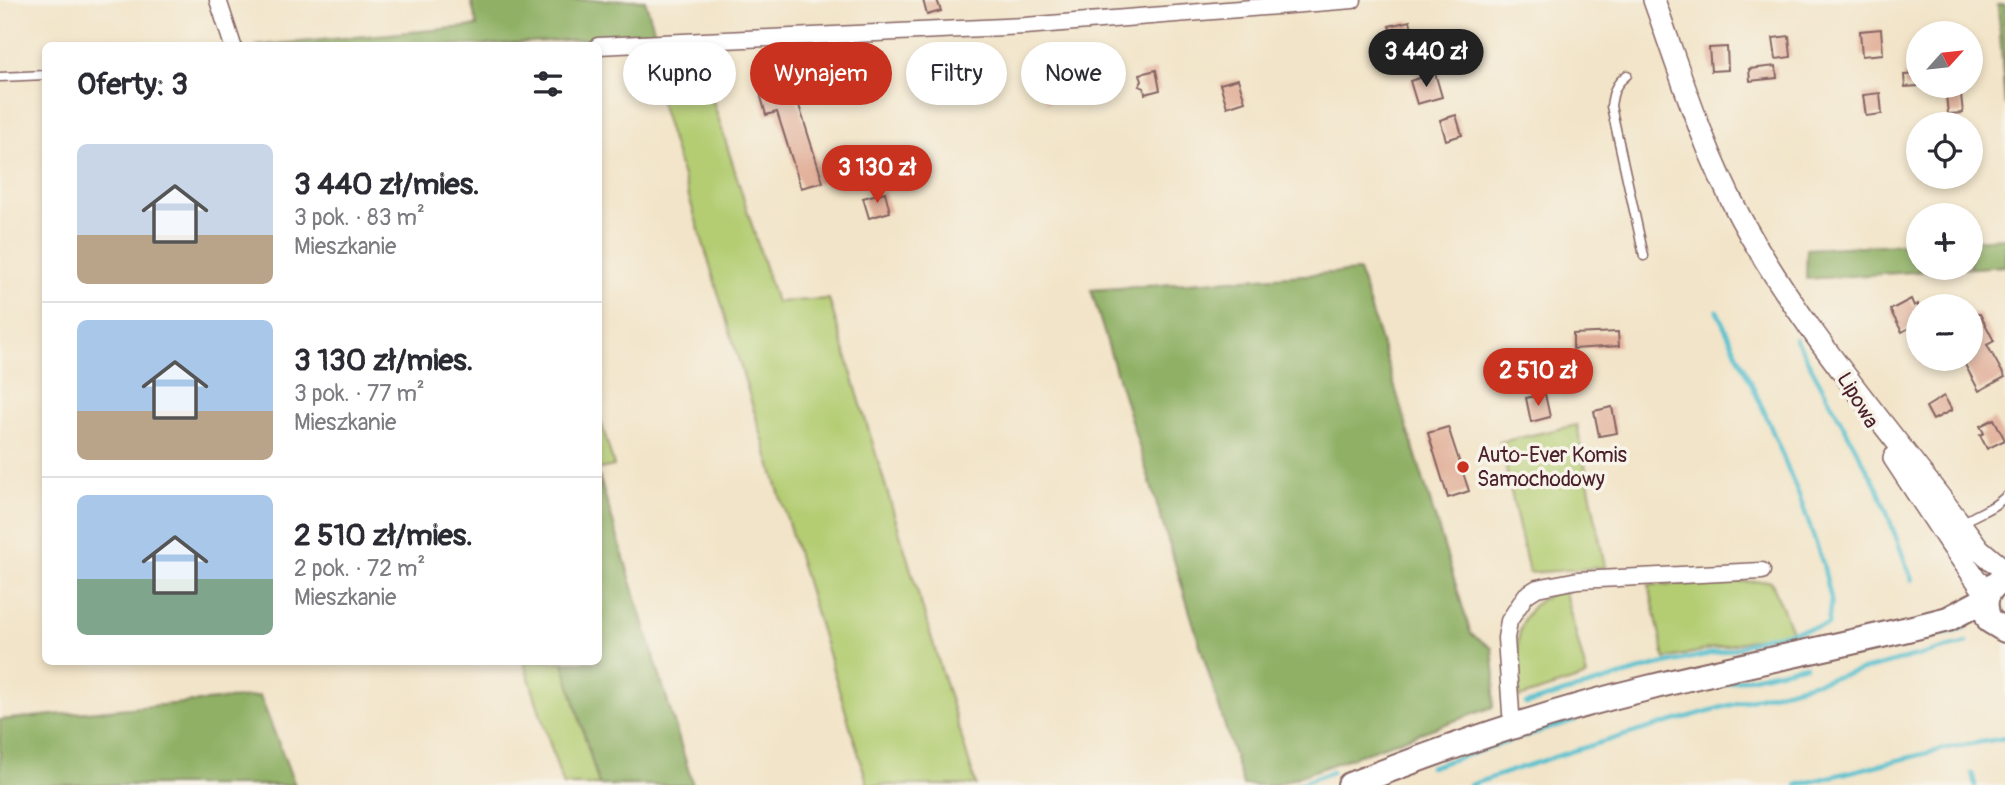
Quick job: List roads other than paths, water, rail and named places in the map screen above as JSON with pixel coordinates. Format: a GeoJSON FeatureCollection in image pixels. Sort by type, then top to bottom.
{"type":"FeatureCollection","features":[{"type":"Feature","properties":{"kind":"highway"},"geometry":{"type":"LineString","coordinates":[[1350,785],[1515,726],[1658,685],[1967,618],[1995,605]]}},
{"type":"Feature","properties":{"kind":"main road","name":"Lipowa"},"geometry":{"type":"LineString","coordinates":[[1654,0],[1706,145],[1741,218],[1797,309],[1953,531],[1995,605]]}},
{"type":"Feature","properties":{"kind":"main road","name":"Lipowa"},"geometry":{"type":"LineString","coordinates":[[1953,531],[2005,571]]}},
{"type":"Feature","properties":{"kind":"street"},"geometry":{"type":"LineString","coordinates":[[218,0],[232,42]]}},
{"type":"Feature","properties":{"kind":"street"},"geometry":{"type":"LineString","coordinates":[[602,46],[1025,26],[1353,0]]}},
{"type":"Feature","properties":{"kind":"street"},"geometry":{"type":"LineString","coordinates":[[1515,726],[1511,713],[1506,638],[1509,621],[1526,595],[1538,588],[1578,580],[1762,571]]}},
{"type":"Feature","properties":{"kind":"lane"},"geometry":{"type":"LineString","coordinates":[[0,77],[42,75]]}},
{"type":"Feature","properties":{"kind":"lane"},"geometry":{"type":"LineString","coordinates":[[1627,75],[1619,81],[1614,90],[1611,106],[1643,256]]}},
{"type":"Feature","properties":{"kind":"lane"},"geometry":{"type":"LineString","coordinates":[[1953,531],[1970,517],[1992,509],[2005,497]]}},
{"type":"Feature","properties":{"kind":"lane"},"geometry":{"type":"LineString","coordinates":[[1997,505],[2005,510]]}},
{"type":"Feature","properties":{"kind":"waterway"},"geometry":{"type":"LineString","coordinates":[[1526,704],[1655,666],[1737,648],[1765,637],[1828,625],[1831,599],[1823,564],[1799,495],[1764,411],[1717,311]]}},
{"type":"Feature","properties":{"kind":"waterway"},"geometry":{"type":"LineString","coordinates":[[1796,339],[1878,489],[1912,580]]}},
{"type":"Feature","properties":{"kind":"waterway"},"geometry":{"type":"LineString","coordinates":[[1900,643],[1964,629]]}},
{"type":"Feature","properties":{"kind":"waterway"},"geometry":{"type":"LineString","coordinates":[[1470,785],[1655,726],[1967,643]]}},
{"type":"Feature","properties":{"kind":"waterway"},"geometry":{"type":"LineString","coordinates":[[1655,699],[1806,665]]}},
{"type":"Feature","properties":{"kind":"waterway"},"geometry":{"type":"LineString","coordinates":[[1430,767],[1575,720]]}},
{"type":"Feature","properties":{"kind":"waterway"},"geometry":{"type":"LineString","coordinates":[[1797,785],[1952,747],[2005,738]]}},
{"type":"Feature","properties":{"kind":"waterway"},"geometry":{"type":"LineString","coordinates":[[1296,785],[1332,772]]}},
{"type":"Feature","properties":{"kind":"waterway"},"geometry":{"type":"LineString","coordinates":[[1972,773],[1975,785]]}},
{"type":"Feature","properties":{"kind":"place","name":"Auto-Ever Komis Samochodowy"},"geometry":{"type":"Point","coordinates":[1463,467]}}]}
